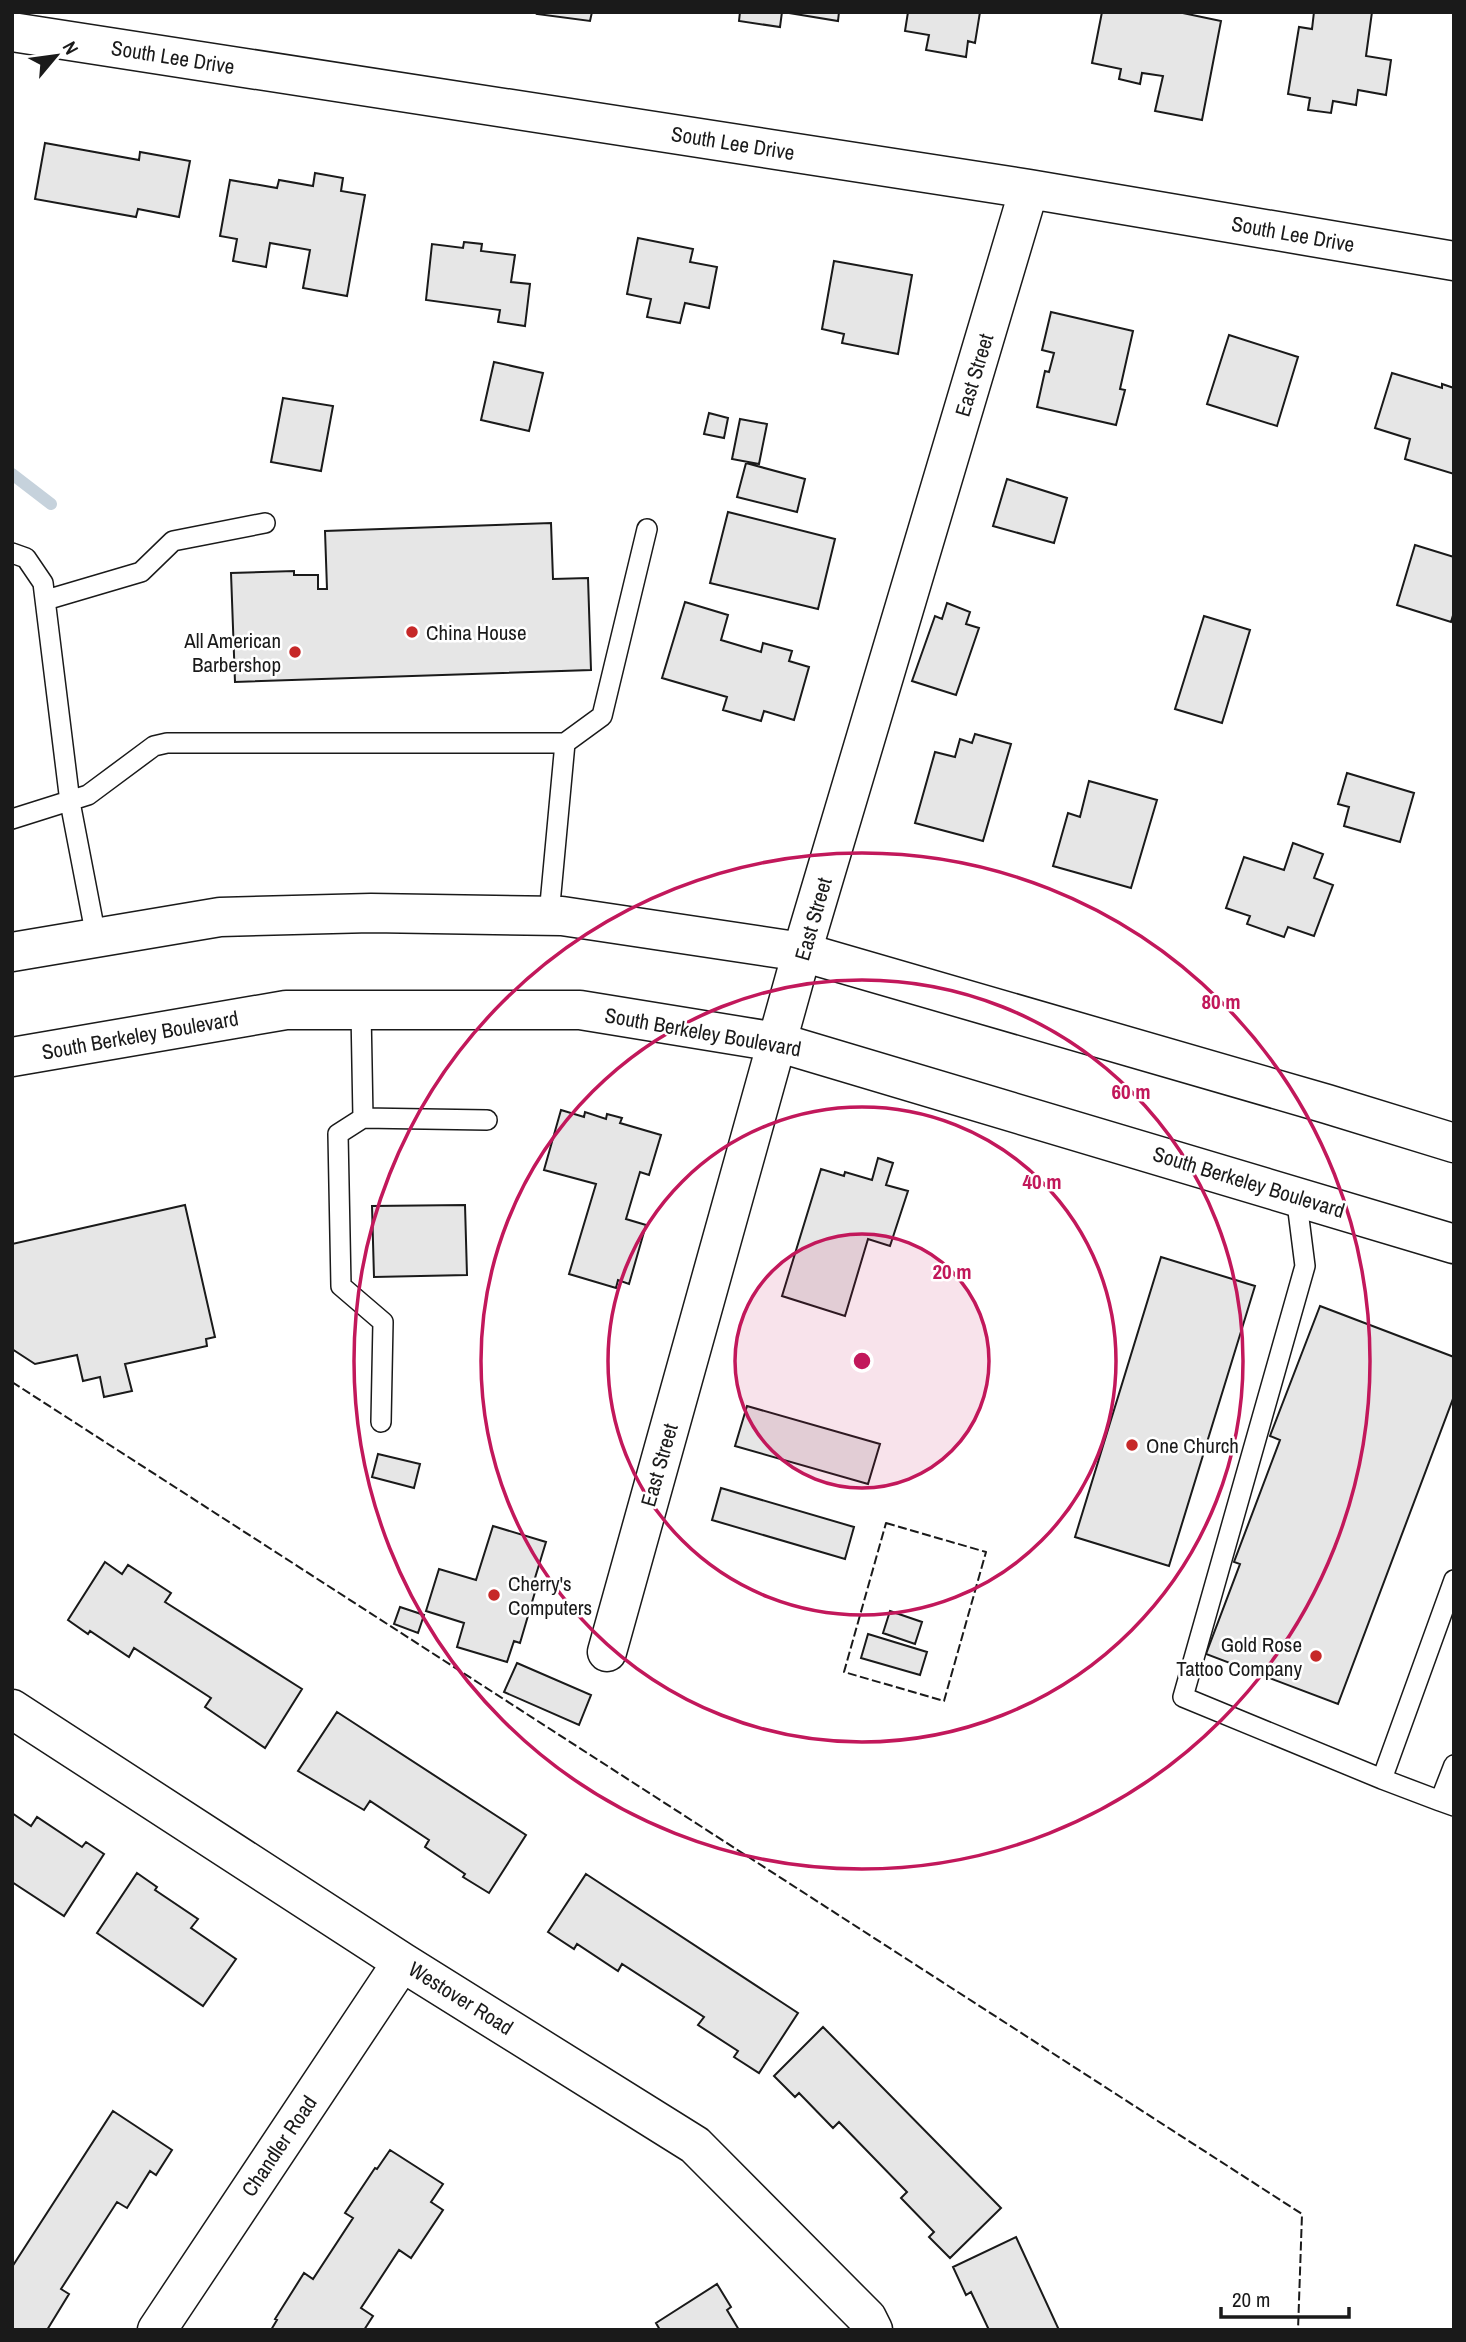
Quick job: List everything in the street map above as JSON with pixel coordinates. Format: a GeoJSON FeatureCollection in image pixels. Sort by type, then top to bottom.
{"type":"FeatureCollection","features":[{"type":"Feature","properties":{"kind":"street","name":"South Lee Drive"},"geometry":{"type":"LineString","coordinates":[[12,32],[1029,189],[1454,261]]}},
{"type":"Feature","properties":{"kind":"street","name":"East Street"},"geometry":{"type":"LineString","coordinates":[[607,1652],[777,1042],[1029,189]]}},
{"type":"Feature","properties":{"kind":"street"},"geometry":{"type":"LineString","coordinates":[[12,952],[220,917],[371,913],[549,915],[803,952],[1454,1143]]}},
{"type":"Feature","properties":{"kind":"street","name":"South Berkeley Boulevard"},"geometry":{"type":"LineString","coordinates":[[12,1057],[286,1010],[580,1010],[777,1042],[1454,1244]]}},
{"type":"Feature","properties":{"kind":"street","name":"Westover Road"},"geometry":{"type":"LineString","coordinates":[[12,1709],[402,1962],[695,2145],[867,2318],[873,2330]]}},
{"type":"Feature","properties":{"kind":"street","name":"Chandler Road"},"geometry":{"type":"LineString","coordinates":[[157,2330],[402,1962]]}},
{"type":"Feature","properties":{"kind":"lane"},"geometry":{"type":"LineString","coordinates":[[46,600],[141,572],[173,541],[265,523]]}},
{"type":"Feature","properties":{"kind":"lane"},"geometry":{"type":"LineString","coordinates":[[12,819],[88,795],[154,747],[167,743],[565,743],[602,716],[647,529]]}},
{"type":"Feature","properties":{"kind":"lane"},"geometry":{"type":"LineString","coordinates":[[12,552],[26,558],[43,583],[70,802],[96,937]]}},
{"type":"Feature","properties":{"kind":"lane"},"geometry":{"type":"LineString","coordinates":[[549,915],[565,743]]}},
{"type":"Feature","properties":{"kind":"lane"},"geometry":{"type":"LineString","coordinates":[[361,1011],[363,1118]]}},
{"type":"Feature","properties":{"kind":"lane"},"geometry":{"type":"LineString","coordinates":[[381,1422],[383,1322],[341,1286],[338,1134],[363,1118],[487,1120]]}},
{"type":"Feature","properties":{"kind":"lane"},"geometry":{"type":"LineString","coordinates":[[1296,1195],[1305,1266],[1183,1697],[1447,1804],[1454,1765]]}},
{"type":"Feature","properties":{"kind":"lane"},"geometry":{"type":"LineString","coordinates":[[1382,1779],[1447,1618],[1454,1580]]}},
{"type":"Feature","properties":{"kind":"building"},"geometry":{"type":"Polygon","coordinates":[[[592,12],[590,21],[537,14],[592,12]]]}},
{"type":"Feature","properties":{"kind":"building"},"geometry":{"type":"Polygon","coordinates":[[[740,12],[782,12],[780,27],[739,21],[740,12]]]}},
{"type":"Feature","properties":{"kind":"building"},"geometry":{"type":"Polygon","coordinates":[[[783,12],[839,12],[838,21],[783,12]]]}},
{"type":"Feature","properties":{"kind":"building"},"geometry":{"type":"Polygon","coordinates":[[[908,12],[980,12],[975,43],[968,41],[966,57],[926,50],[929,35],[905,31],[908,12]]]}},
{"type":"Feature","properties":{"kind":"building"},"geometry":{"type":"Polygon","coordinates":[[[1102,12],[1178,12],[1221,21],[1202,120],[1155,111],[1163,76],[1142,73],[1140,84],[1119,79],[1121,69],[1092,63],[1102,12]]]}},
{"type":"Feature","properties":{"kind":"building"},"geometry":{"type":"Polygon","coordinates":[[[1314,12],[1372,12],[1366,56],[1391,60],[1386,95],[1358,90],[1356,105],[1333,101],[1331,113],[1308,110],[1310,98],[1288,94],[1299,27],[1312,29],[1314,12]]]}},
{"type":"Feature","properties":{"kind":"building"},"geometry":{"type":"Polygon","coordinates":[[[45,143],[139,160],[140,152],[190,161],[179,217],[138,209],[136,217],[35,199],[45,143]]]}},
{"type":"Feature","properties":{"kind":"building"},"geometry":{"type":"Polygon","coordinates":[[[315,173],[343,178],[341,191],[365,195],[347,296],[303,288],[310,250],[270,243],[266,267],[233,261],[237,239],[220,236],[230,180],[277,188],[279,180],[313,186],[315,173]]]}},
{"type":"Feature","properties":{"kind":"building"},"geometry":{"type":"Polygon","coordinates":[[[638,238],[693,249],[690,262],[717,267],[709,308],[685,303],[680,323],[647,317],[651,299],[627,294],[638,238]]]}},
{"type":"Feature","properties":{"kind":"building"},"geometry":{"type":"Polygon","coordinates":[[[464,242],[482,244],[481,251],[515,255],[511,282],[530,284],[525,326],[498,322],[500,310],[426,300],[432,244],[463,248],[464,242]]]}},
{"type":"Feature","properties":{"kind":"building"},"geometry":{"type":"Polygon","coordinates":[[[834,261],[912,275],[898,354],[842,343],[844,334],[822,329],[834,261]]]}},
{"type":"Feature","properties":{"kind":"building"},"geometry":{"type":"Polygon","coordinates":[[[1051,312],[1133,331],[1120,389],[1125,390],[1116,425],[1037,407],[1045,371],[1049,372],[1054,353],[1042,350],[1051,312]]]}},
{"type":"Feature","properties":{"kind":"building"},"geometry":{"type":"Polygon","coordinates":[[[1229,335],[1298,357],[1277,426],[1207,404],[1229,335]]]}},
{"type":"Feature","properties":{"kind":"building"},"geometry":{"type":"Polygon","coordinates":[[[494,362],[543,373],[529,431],[481,420],[494,362]]]}},
{"type":"Feature","properties":{"kind":"building"},"geometry":{"type":"Polygon","coordinates":[[[1392,373],[1442,388],[1442,384],[1454,388],[1454,474],[1405,459],[1410,439],[1375,428],[1392,373]]]}},
{"type":"Feature","properties":{"kind":"building"},"geometry":{"type":"Polygon","coordinates":[[[283,398],[333,406],[321,471],[271,462],[283,398]]]}},
{"type":"Feature","properties":{"kind":"building"},"geometry":{"type":"Polygon","coordinates":[[[709,413],[728,418],[724,438],[704,434],[709,413]]]}},
{"type":"Feature","properties":{"kind":"building"},"geometry":{"type":"Polygon","coordinates":[[[740,419],[767,424],[759,464],[732,459],[740,419]]]}},
{"type":"Feature","properties":{"kind":"building"},"geometry":{"type":"Polygon","coordinates":[[[746,463],[805,479],[797,512],[737,497],[746,463]]]}},
{"type":"Feature","properties":{"kind":"building"},"geometry":{"type":"Polygon","coordinates":[[[1007,479],[1067,498],[1054,543],[993,526],[1007,479]]]}},
{"type":"Feature","properties":{"kind":"building"},"geometry":{"type":"Polygon","coordinates":[[[728,512],[835,539],[818,609],[710,583],[728,512]]]}},
{"type":"Feature","properties":{"kind":"building"},"geometry":{"type":"Polygon","coordinates":[[[551,523],[553,579],[588,578],[591,670],[235,682],[231,573],[294,571],[294,575],[318,575],[318,589],[327,589],[325,531],[551,523]]]}},
{"type":"Feature","properties":{"kind":"building"},"geometry":{"type":"Polygon","coordinates":[[[1415,545],[1454,557],[1454,612],[1451,622],[1397,605],[1415,545]]]}},
{"type":"Feature","properties":{"kind":"building"},"geometry":{"type":"Polygon","coordinates":[[[685,602],[728,615],[721,640],[761,652],[763,643],[792,651],[789,661],[809,667],[794,720],[764,711],[761,721],[723,710],[727,697],[662,678],[685,602]]]}},
{"type":"Feature","properties":{"kind":"building"},"geometry":{"type":"Polygon","coordinates":[[[947,603],[970,612],[966,624],[979,628],[956,695],[912,681],[935,616],[942,619],[947,603]]]}},
{"type":"Feature","properties":{"kind":"building"},"geometry":{"type":"Polygon","coordinates":[[[1204,616],[1250,630],[1222,723],[1175,709],[1204,616]]]}},
{"type":"Feature","properties":{"kind":"building"},"geometry":{"type":"Polygon","coordinates":[[[975,734],[1011,744],[983,841],[915,823],[935,752],[955,757],[960,739],[972,743],[975,734]]]}},
{"type":"Feature","properties":{"kind":"building"},"geometry":{"type":"Polygon","coordinates":[[[1347,773],[1414,793],[1400,842],[1344,826],[1349,807],[1338,804],[1347,773]]]}},
{"type":"Feature","properties":{"kind":"building"},"geometry":{"type":"Polygon","coordinates":[[[1089,781],[1157,800],[1131,888],[1053,866],[1068,813],[1080,817],[1089,781]]]}},
{"type":"Feature","properties":{"kind":"building"},"geometry":{"type":"Polygon","coordinates":[[[1293,843],[1323,854],[1314,878],[1333,885],[1314,936],[1288,927],[1284,937],[1247,924],[1250,916],[1226,908],[1244,857],[1284,870],[1293,843]]]}},
{"type":"Feature","properties":{"kind":"building"},"geometry":{"type":"Polygon","coordinates":[[[561,1110],[584,1117],[585,1112],[606,1119],[607,1114],[622,1118],[620,1123],[661,1135],[649,1175],[640,1172],[626,1219],[646,1225],[629,1284],[618,1280],[616,1288],[569,1274],[596,1184],[544,1170],[561,1110]]]}},
{"type":"Feature","properties":{"kind":"building"},"geometry":{"type":"Polygon","coordinates":[[[878,1158],[893,1163],[886,1185],[908,1191],[890,1246],[868,1239],[845,1316],[782,1296],[821,1169],[844,1176],[845,1172],[872,1180],[878,1158]]]}},
{"type":"Feature","properties":{"kind":"building"},"geometry":{"type":"Polygon","coordinates":[[[185,1205],[215,1337],[206,1339],[207,1346],[125,1364],[132,1391],[104,1397],[100,1377],[83,1381],[77,1355],[35,1364],[12,1349],[12,1244],[185,1205]]]}},
{"type":"Feature","properties":{"kind":"building"},"geometry":{"type":"Polygon","coordinates":[[[465,1205],[467,1275],[374,1277],[372,1206],[465,1205]]]}},
{"type":"Feature","properties":{"kind":"building"},"geometry":{"type":"Polygon","coordinates":[[[1161,1257],[1255,1286],[1169,1566],[1075,1537],[1161,1257]]]}},
{"type":"Feature","properties":{"kind":"building"},"geometry":{"type":"Polygon","coordinates":[[[1320,1306],[1454,1357],[1454,1396],[1338,1704],[1206,1654],[1240,1564],[1234,1562],[1280,1440],[1270,1436],[1320,1306]]]}},
{"type":"Feature","properties":{"kind":"building"},"geometry":{"type":"Polygon","coordinates":[[[747,1406],[880,1444],[868,1484],[735,1446],[747,1406]]]}},
{"type":"Feature","properties":{"kind":"building"},"geometry":{"type":"Polygon","coordinates":[[[378,1454],[420,1464],[414,1488],[372,1477],[378,1454]]]}},
{"type":"Feature","properties":{"kind":"building"},"geometry":{"type":"Polygon","coordinates":[[[721,1488],[854,1527],[845,1559],[712,1520],[721,1488]]]}},
{"type":"Feature","properties":{"kind":"building"},"geometry":{"type":"Polygon","coordinates":[[[493,1526],[546,1542],[531,1591],[535,1592],[520,1643],[514,1641],[507,1662],[457,1647],[464,1623],[426,1611],[439,1569],[476,1580],[493,1526]]]}},
{"type":"Feature","properties":{"kind":"building"},"geometry":{"type":"Polygon","coordinates":[[[105,1562],[122,1574],[128,1565],[171,1593],[165,1602],[302,1689],[265,1748],[205,1707],[211,1698],[134,1648],[129,1657],[68,1620],[105,1562]]]}},
{"type":"Feature","properties":{"kind":"building"},"geometry":{"type":"Polygon","coordinates":[[[400,1607],[424,1615],[418,1633],[394,1624],[400,1607]]]}},
{"type":"Feature","properties":{"kind":"building"},"geometry":{"type":"Polygon","coordinates":[[[890,1611],[922,1622],[915,1644],[883,1633],[890,1611]]]}},
{"type":"Feature","properties":{"kind":"building"},"geometry":{"type":"Polygon","coordinates":[[[868,1634],[927,1652],[920,1675],[861,1658],[868,1634]]]}},
{"type":"Feature","properties":{"kind":"building"},"geometry":{"type":"Polygon","coordinates":[[[517,1663],[591,1695],[579,1725],[504,1692],[517,1663]]]}},
{"type":"Feature","properties":{"kind":"building"},"geometry":{"type":"Polygon","coordinates":[[[337,1712],[526,1835],[489,1893],[463,1877],[465,1874],[425,1847],[429,1840],[370,1801],[364,1810],[298,1771],[337,1712]]]}},
{"type":"Feature","properties":{"kind":"building"},"geometry":{"type":"Polygon","coordinates":[[[12,1813],[31,1826],[37,1817],[82,1847],[86,1842],[104,1854],[64,1916],[12,1882],[12,1813]]]}},
{"type":"Feature","properties":{"kind":"building"},"geometry":{"type":"Polygon","coordinates":[[[137,1873],[157,1887],[155,1890],[198,1919],[191,1928],[236,1959],[203,2006],[97,1933],[137,1873]]]}},
{"type":"Feature","properties":{"kind":"building"},"geometry":{"type":"Polygon","coordinates":[[[586,1874],[798,2013],[759,2073],[734,2057],[738,2051],[698,2025],[704,2017],[622,1964],[618,1971],[577,1944],[574,1949],[548,1932],[586,1874]]]}},
{"type":"Feature","properties":{"kind":"building"},"geometry":{"type":"Polygon","coordinates":[[[823,2027],[1001,2208],[950,2258],[929,2237],[934,2232],[901,2198],[907,2192],[839,2122],[833,2128],[799,2093],[795,2097],[774,2076],[823,2027]]]}},
{"type":"Feature","properties":{"kind":"building"},"geometry":{"type":"Polygon","coordinates":[[[113,2111],[172,2150],[156,2175],[150,2171],[127,2208],[117,2202],[61,2289],[69,2294],[47,2330],[12,2330],[12,2267],[113,2111]]]}},
{"type":"Feature","properties":{"kind":"building"},"geometry":{"type":"Polygon","coordinates":[[[390,2150],[443,2184],[431,2202],[443,2210],[411,2258],[399,2250],[361,2308],[373,2316],[364,2330],[271,2330],[304,2273],[313,2279],[353,2218],[345,2213],[390,2150]]]}},
{"type":"Feature","properties":{"kind":"building"},"geometry":{"type":"Polygon","coordinates":[[[1016,2237],[1059,2330],[989,2330],[971,2292],[966,2295],[953,2267],[1016,2237]]]}},
{"type":"Feature","properties":{"kind":"building"},"geometry":{"type":"Polygon","coordinates":[[[717,2284],[731,2307],[727,2310],[739,2330],[660,2330],[656,2323],[717,2284]]]}},
{"type":"Feature","properties":{"kind":"waterway"},"geometry":{"type":"LineString","coordinates":[[12,474],[51,504]]}},
{"type":"Feature","properties":{"kind":"fence"},"geometry":{"type":"LineString","coordinates":[[12,1382],[1302,2214],[1298,2330]]}},
{"type":"Feature","properties":{"kind":"fence"},"geometry":{"type":"LineString","coordinates":[[886,1523],[986,1552],[944,1701],[844,1672],[886,1523]]}},
{"type":"Feature","properties":{"kind":"place","name":"China House"},"geometry":{"type":"Point","coordinates":[412,632]}},
{"type":"Feature","properties":{"kind":"place","name":"All American Barbershop"},"geometry":{"type":"Point","coordinates":[295,652]}},
{"type":"Feature","properties":{"kind":"place","name":"One Church"},"geometry":{"type":"Point","coordinates":[1132,1445]}},
{"type":"Feature","properties":{"kind":"place","name":"Cherry's Computers"},"geometry":{"type":"Point","coordinates":[494,1595]}},
{"type":"Feature","properties":{"kind":"place","name":"Gold Rose Tattoo Company"},"geometry":{"type":"Point","coordinates":[1316,1656]}}]}
